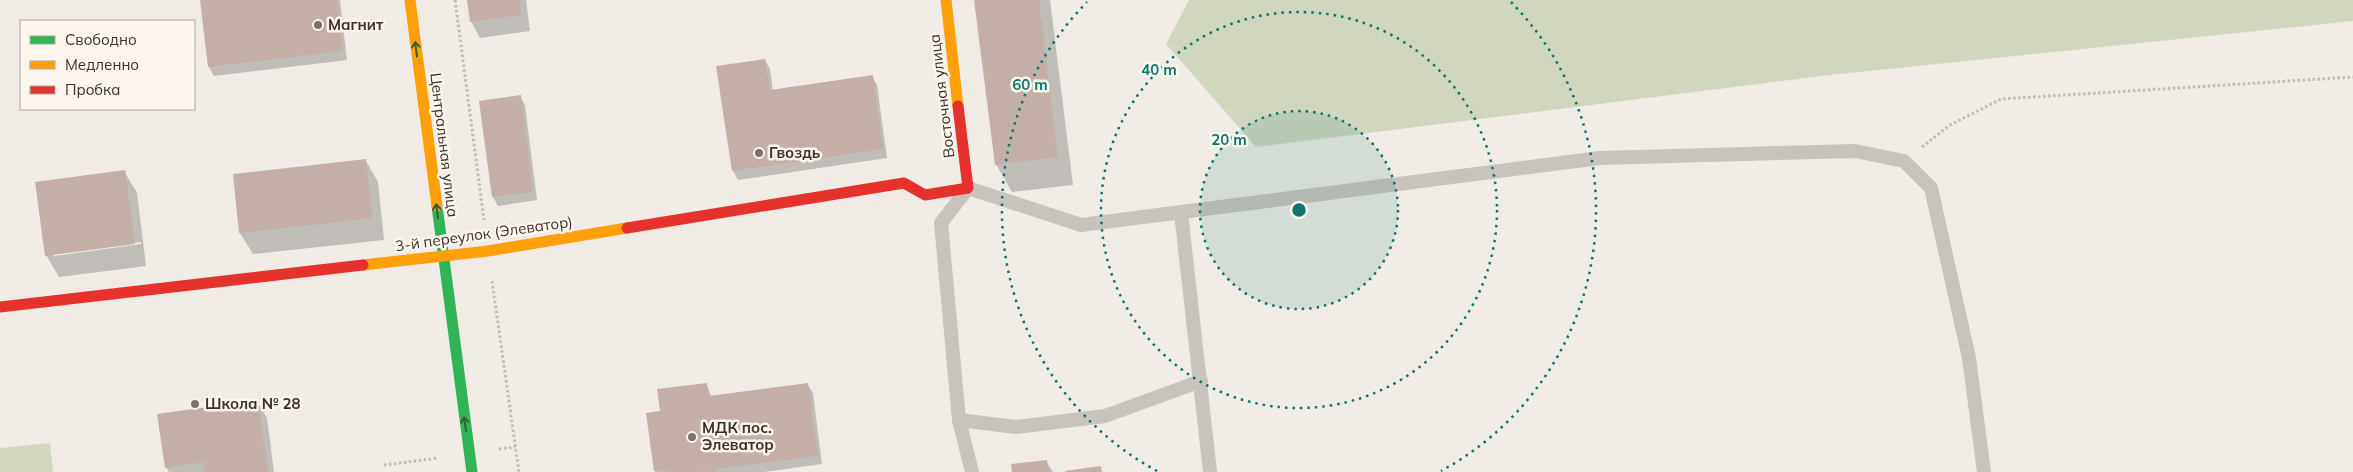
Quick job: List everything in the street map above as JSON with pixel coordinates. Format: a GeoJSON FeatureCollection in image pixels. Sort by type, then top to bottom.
{"type":"FeatureCollection","features":[{"type":"Feature","properties":{"kind":"street","name":"Центральная улица"},"geometry":{"type":"LineString","coordinates":[[410,0],[472,472]]}},
{"type":"Feature","properties":{"kind":"street","name":"Восточная улица"},"geometry":{"type":"LineString","coordinates":[[946,0],[968,188]]}},
{"type":"Feature","properties":{"kind":"street","name":"3-й переулок (Элеватор)"},"geometry":{"type":"LineString","coordinates":[[0,307],[488,251],[904,183],[926,194],[968,188]]}},
{"type":"Feature","properties":{"kind":"lane"},"geometry":{"type":"LineString","coordinates":[[972,472],[959,420],[941,223],[968,188],[1081,225],[1600,158],[1855,151],[1904,161],[1932,188],[1969,358],[1984,472]]}},
{"type":"Feature","properties":{"kind":"lane"},"geometry":{"type":"LineString","coordinates":[[1181,213],[1201,381],[1203,423],[1210,472]]}},
{"type":"Feature","properties":{"kind":"lane"},"geometry":{"type":"LineString","coordinates":[[959,420],[1016,427],[1105,416],[1201,381]]}},
{"type":"Feature","properties":{"kind":"path"},"geometry":{"type":"LineString","coordinates":[[1904,161],[1950,126],[2001,99],[2353,77]]}},
{"type":"Feature","properties":{"kind":"green space"},"geometry":{"type":"Polygon","coordinates":[[[1189,0],[2353,0],[2353,21],[1830,75],[1256,147],[1166,44],[1189,0]]]}},
{"type":"Feature","properties":{"kind":"green space"},"geometry":{"type":"Polygon","coordinates":[[[50,443],[53,472],[0,472],[0,448],[50,443]]]}},
{"type":"Feature","properties":{"kind":"building"},"geometry":{"type":"Polygon","coordinates":[[[200,0],[337,0],[343,51],[208,67],[200,0]]]}},
{"type":"Feature","properties":{"kind":"building"},"geometry":{"type":"Polygon","coordinates":[[[467,0],[519,0],[521,15],[470,22],[467,0]]]}},
{"type":"Feature","properties":{"kind":"building"},"geometry":{"type":"Polygon","coordinates":[[[974,0],[1039,0],[1058,157],[995,165],[974,0]]]}},
{"type":"Feature","properties":{"kind":"building"},"geometry":{"type":"Polygon","coordinates":[[[765,59],[770,90],[873,75],[883,149],[732,171],[716,66],[765,59]]]}},
{"type":"Feature","properties":{"kind":"building"},"geometry":{"type":"Polygon","coordinates":[[[521,95],[533,192],[492,197],[479,101],[521,95]]]}},
{"type":"Feature","properties":{"kind":"building"},"geometry":{"type":"Polygon","coordinates":[[[366,159],[372,218],[239,233],[233,174],[366,159]]]}},
{"type":"Feature","properties":{"kind":"building"},"geometry":{"type":"Polygon","coordinates":[[[125,170],[135,244],[45,256],[35,182],[125,170]]]}},
{"type":"Feature","properties":{"kind":"building"},"geometry":{"type":"Polygon","coordinates":[[[707,383],[709,396],[808,383],[818,456],[715,469],[715,472],[654,471],[646,413],[660,411],[657,389],[707,383]]]}},
{"type":"Feature","properties":{"kind":"building"},"geometry":{"type":"Polygon","coordinates":[[[258,400],[268,472],[205,472],[204,462],[165,468],[157,414],[258,400]]]}},
{"type":"Feature","properties":{"kind":"building"},"geometry":{"type":"Polygon","coordinates":[[[1047,460],[1049,472],[1012,472],[1011,464],[1047,460]]]}},
{"type":"Feature","properties":{"kind":"building"},"geometry":{"type":"Polygon","coordinates":[[[1101,466],[1102,472],[1065,472],[1065,471],[1101,466]]]}},
{"type":"Feature","properties":{"kind":"traffic: fast"},"geometry":{"type":"LineString","coordinates":[[437,206],[472,472]]}},
{"type":"Feature","properties":{"kind":"traffic: slow"},"geometry":{"type":"LineString","coordinates":[[410,0],[437,206]]}},
{"type":"Feature","properties":{"kind":"traffic: slow"},"geometry":{"type":"LineString","coordinates":[[946,0],[958,106]]}},
{"type":"Feature","properties":{"kind":"traffic: slow"},"geometry":{"type":"LineString","coordinates":[[363,265],[488,251],[627,228]]}},
{"type":"Feature","properties":{"kind":"traffic: jam"},"geometry":{"type":"LineString","coordinates":[[627,228],[904,183],[925,195],[968,188],[958,106]]}},
{"type":"Feature","properties":{"kind":"traffic: jam"},"geometry":{"type":"LineString","coordinates":[[0,307],[363,265]]}},
{"type":"Feature","properties":{"kind":"place","name":"Магнит"},"geometry":{"type":"Point","coordinates":[318,25]}},
{"type":"Feature","properties":{"kind":"place","name":"Гвоздь"},"geometry":{"type":"Point","coordinates":[759,153]}},
{"type":"Feature","properties":{"kind":"place","name":"Школа № 28"},"geometry":{"type":"Point","coordinates":[195,404]}},
{"type":"Feature","properties":{"kind":"place","name":"МДК пос. Элеватор"},"geometry":{"type":"Point","coordinates":[692,437]}}]}
